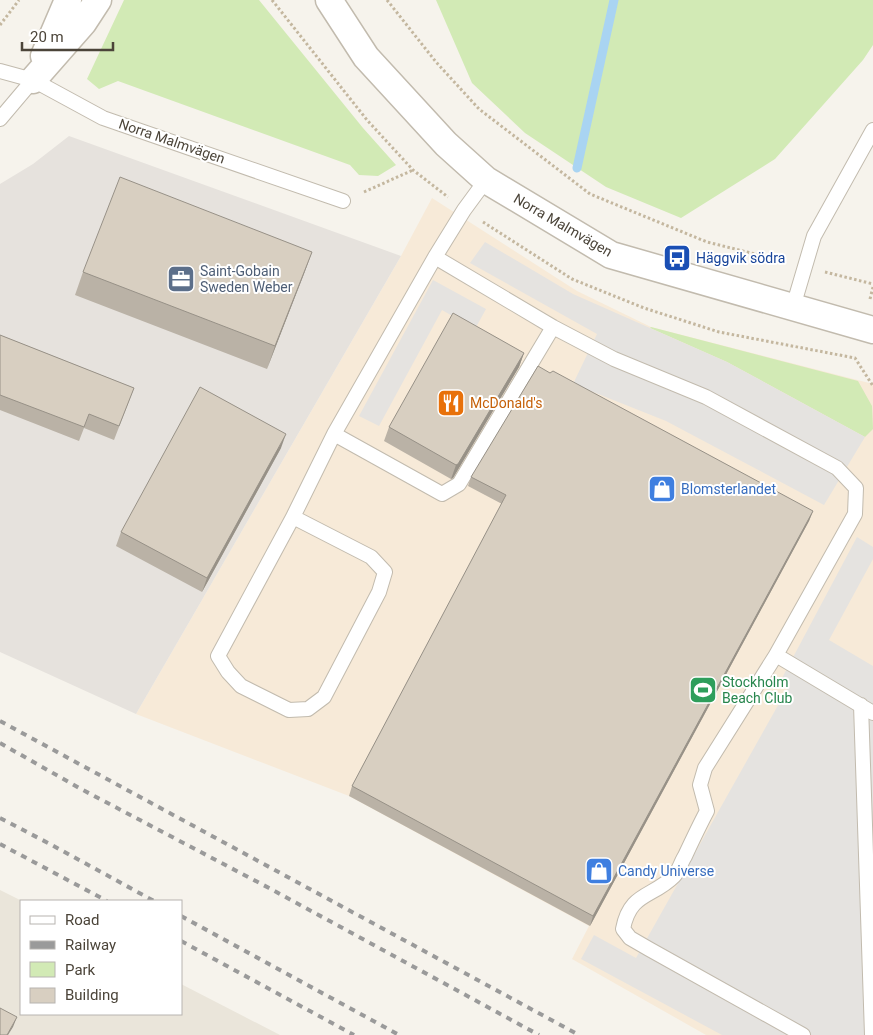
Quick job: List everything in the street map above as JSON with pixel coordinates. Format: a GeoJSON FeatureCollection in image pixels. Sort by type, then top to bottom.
{"type":"FeatureCollection","features":[{"type":"Feature","properties":{"kind":"street"},"geometry":{"type":"LineString","coordinates":[[33,80],[68,0]]}},
{"type":"Feature","properties":{"kind":"street"},"geometry":{"type":"LineString","coordinates":[[33,80],[83,23],[98,0]]}},
{"type":"Feature","properties":{"kind":"street","name":"Norra Malmvägen"},"geometry":{"type":"LineString","coordinates":[[329,0],[366,57],[446,144],[486,180],[611,255],[873,330]]}},
{"type":"Feature","properties":{"kind":"lane","name":"Norra Malmvägen"},"geometry":{"type":"LineString","coordinates":[[0,71],[33,80],[103,118],[343,201]]}},
{"type":"Feature","properties":{"kind":"lane"},"geometry":{"type":"LineString","coordinates":[[0,119],[33,80]]}},
{"type":"Feature","properties":{"kind":"lane"},"geometry":{"type":"LineString","coordinates":[[792,307],[814,236],[873,130]]}},
{"type":"Feature","properties":{"kind":"lane"},"geometry":{"type":"LineString","coordinates":[[293,516],[371,557],[385,572],[379,592],[324,697],[308,709],[289,710],[242,686],[228,672],[218,656],[293,516],[334,434],[435,257],[464,210],[486,180]]}},
{"type":"Feature","properties":{"kind":"lane"},"geometry":{"type":"LineString","coordinates":[[435,257],[554,327],[614,358],[706,397],[838,468],[856,488],[855,514],[776,655],[705,768],[700,785],[707,811],[675,875],[632,906],[625,918],[623,929],[630,938],[643,946],[803,1035]]}},
{"type":"Feature","properties":{"kind":"lane"},"geometry":{"type":"LineString","coordinates":[[334,434],[442,494],[458,484],[554,327]]}},
{"type":"Feature","properties":{"kind":"lane"},"geometry":{"type":"LineString","coordinates":[[776,655],[867,709],[872,1035]]}},
{"type":"Feature","properties":{"kind":"path"},"geometry":{"type":"LineString","coordinates":[[0,25],[19,0]]}},
{"type":"Feature","properties":{"kind":"path"},"geometry":{"type":"LineString","coordinates":[[387,0],[436,62],[479,109],[590,194],[707,242],[873,284]]}},
{"type":"Feature","properties":{"kind":"path"},"geometry":{"type":"LineString","coordinates":[[343,201],[413,170]]}},
{"type":"Feature","properties":{"kind":"shaded area"},"geometry":{"type":"Polygon","coordinates":[[[69,136],[401,256],[136,714],[0,652],[0,184],[33,164],[69,136]]]}},
{"type":"Feature","properties":{"kind":"shaded area"},"geometry":{"type":"Polygon","coordinates":[[[432,198],[577,291],[651,327],[873,384],[873,1035],[706,1035],[572,959],[589,926],[349,796],[136,714],[401,256],[432,198]]]}},
{"type":"Feature","properties":{"kind":"shaded area"},"geometry":{"type":"Polygon","coordinates":[[[485,242],[573,294],[727,362],[865,437],[824,505],[666,421],[573,384],[597,334],[470,263],[485,242]]]}},
{"type":"Feature","properties":{"kind":"shaded area"},"geometry":{"type":"Polygon","coordinates":[[[433,280],[486,309],[475,329],[442,310],[379,426],[359,416],[433,280]]]}},
{"type":"Feature","properties":{"kind":"shaded area"},"geometry":{"type":"Polygon","coordinates":[[[857,537],[873,547],[873,559],[829,640],[873,666],[873,1035],[722,1035],[581,959],[594,935],[636,958],[790,684],[782,678],[857,537]]]}},
{"type":"Feature","properties":{"kind":"shaded area"},"geometry":{"type":"Polygon","coordinates":[[[0,890],[20,900],[20,1015],[182,1015],[182,985],[280,1035],[0,1035],[0,890]]]}},
{"type":"Feature","properties":{"kind":"green space"},"geometry":{"type":"Polygon","coordinates":[[[124,0],[259,0],[363,128],[396,165],[378,176],[359,175],[350,165],[118,81],[99,89],[87,79],[124,0]]]}},
{"type":"Feature","properties":{"kind":"green space"},"geometry":{"type":"Polygon","coordinates":[[[436,0],[873,0],[873,45],[863,60],[775,159],[681,218],[606,187],[525,133],[472,83],[436,0]]]}},
{"type":"Feature","properties":{"kind":"green space"},"geometry":{"type":"Polygon","coordinates":[[[651,327],[858,381],[872,406],[873,429],[865,437],[727,362],[651,327]]]}},
{"type":"Feature","properties":{"kind":"building"},"geometry":{"type":"Polygon","coordinates":[[[120,177],[312,252],[275,346],[83,272],[120,177]]]}},
{"type":"Feature","properties":{"kind":"building","name":"McDonald's"},"geometry":{"type":"Polygon","coordinates":[[[453,313],[524,353],[456,465],[389,427],[453,313]]]}},
{"type":"Feature","properties":{"kind":"building"},"geometry":{"type":"Polygon","coordinates":[[[0,335],[134,388],[119,426],[89,414],[84,427],[0,395],[0,335]]]}},
{"type":"Feature","properties":{"kind":"building"},"geometry":{"type":"Polygon","coordinates":[[[538,366],[550,373],[553,371],[813,511],[593,916],[352,786],[506,495],[471,477],[538,366]]]}},
{"type":"Feature","properties":{"kind":"building"},"geometry":{"type":"Polygon","coordinates":[[[200,387],[286,434],[207,578],[121,532],[200,387]]]}},
{"type":"Feature","properties":{"kind":"building"},"geometry":{"type":"Polygon","coordinates":[[[0,1008],[17,1017],[7,1035],[0,1035],[0,1008]]]}},
{"type":"Feature","properties":{"kind":"waterway"},"geometry":{"type":"LineString","coordinates":[[577,168],[614,0]]}},
{"type":"Feature","properties":{"kind":"railway"},"geometry":{"type":"LineString","coordinates":[[0,721],[579,1035]]}},
{"type":"Feature","properties":{"kind":"railway"},"geometry":{"type":"LineString","coordinates":[[0,743],[81,789],[269,888],[539,1035]]}},
{"type":"Feature","properties":{"kind":"railway"},"geometry":{"type":"LineString","coordinates":[[0,818],[152,900]]}},
{"type":"Feature","properties":{"kind":"railway"},"geometry":{"type":"LineString","coordinates":[[0,844],[105,900]]}},
{"type":"Feature","properties":{"kind":"railway"},"geometry":{"type":"LineString","coordinates":[[182,917],[399,1035]]}},
{"type":"Feature","properties":{"kind":"railway"},"geometry":{"type":"LineString","coordinates":[[182,942],[354,1035]]}},
{"type":"Feature","properties":{"kind":"place","name":"Häggvik södra"},"geometry":{"type":"Point","coordinates":[677,258]}},
{"type":"Feature","properties":{"kind":"place","name":"Saint-Gobain Sweden Weber"},"geometry":{"type":"Point","coordinates":[181,279]}},
{"type":"Feature","properties":{"kind":"place","name":"McDonald's"},"geometry":{"type":"Point","coordinates":[451,403]}},
{"type":"Feature","properties":{"kind":"place","name":"Blomsterlandet"},"geometry":{"type":"Point","coordinates":[662,489]}},
{"type":"Feature","properties":{"kind":"place","name":"Stockholm Beach Club"},"geometry":{"type":"Point","coordinates":[703,690]}},
{"type":"Feature","properties":{"kind":"place","name":"Candy Universe"},"geometry":{"type":"Point","coordinates":[599,871]}}]}
